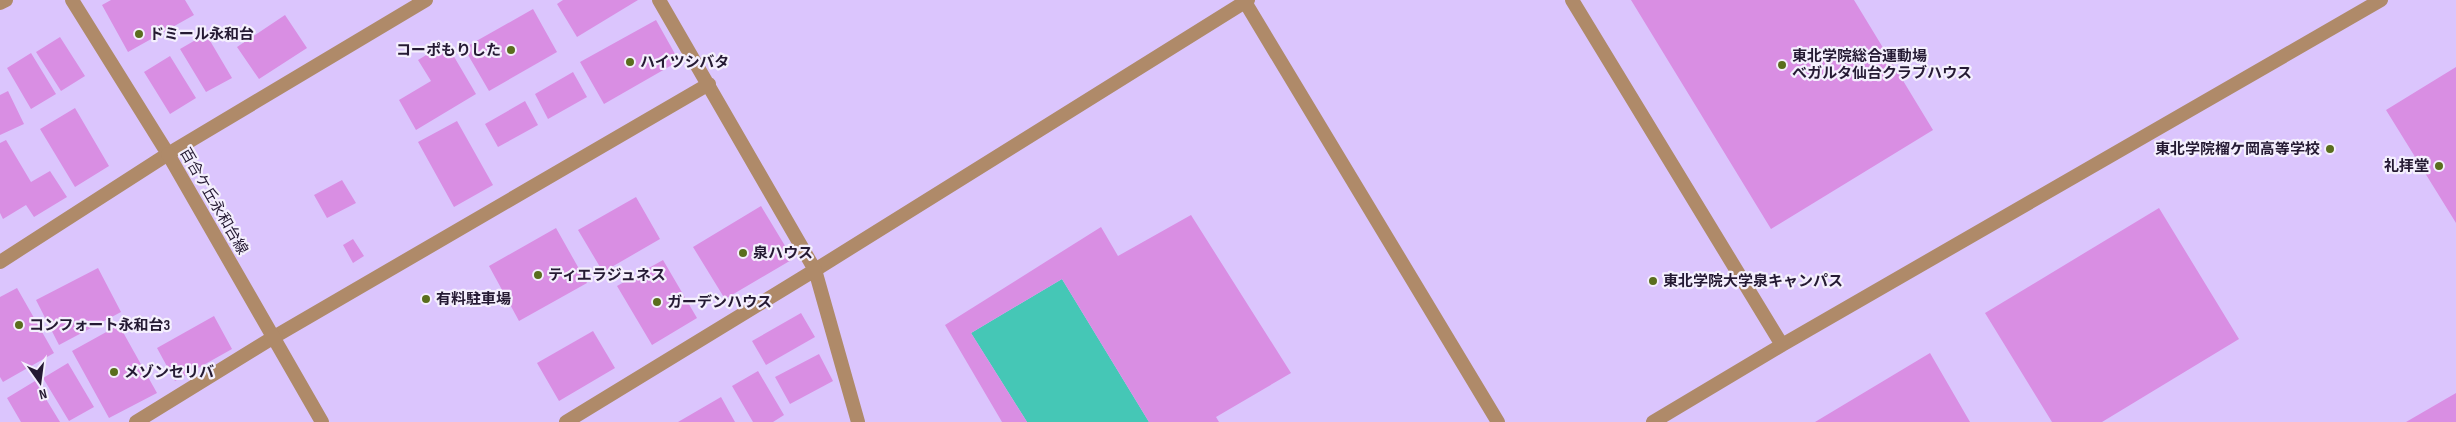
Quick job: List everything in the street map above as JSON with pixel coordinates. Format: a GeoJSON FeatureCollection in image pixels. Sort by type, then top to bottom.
{"type":"FeatureCollection","features":[{"type":"Feature","properties":{"kind":"street"},"geometry":{"type":"LineString","coordinates":[[0,4],[6,0]]}},
{"type":"Feature","properties":{"kind":"street","name":"百合ケ丘永和台線"},"geometry":{"type":"LineString","coordinates":[[72,0],[168,154],[322,422]]}},
{"type":"Feature","properties":{"kind":"street"},"geometry":{"type":"LineString","coordinates":[[0,262],[168,154],[426,0]]}},
{"type":"Feature","properties":{"kind":"street"},"geometry":{"type":"LineString","coordinates":[[659,0],[815,270],[858,422]]}},
{"type":"Feature","properties":{"kind":"street"},"geometry":{"type":"LineString","coordinates":[[1572,0],[1782,345]]}},
{"type":"Feature","properties":{"kind":"street"},"geometry":{"type":"LineString","coordinates":[[1653,422],[1782,345],[2380,0]]}},
{"type":"Feature","properties":{"kind":"street"},"geometry":{"type":"LineString","coordinates":[[566,422],[815,270],[1246,1],[1498,422]]}},
{"type":"Feature","properties":{"kind":"street"},"geometry":{"type":"LineString","coordinates":[[136,422],[274,337],[709,84]]}},
{"type":"Feature","properties":{"kind":"shaded area"},"geometry":{"type":"Polygon","coordinates":[[[1062,279],[1149,422],[1027,422],[971,333],[1062,279]]]}},
{"type":"Feature","properties":{"kind":"building","name":"ドミール永和台"},"geometry":{"type":"Polygon","coordinates":[[[111,0],[185,0],[194,15],[128,52],[102,5],[111,0]]]}},
{"type":"Feature","properties":{"kind":"building"},"geometry":{"type":"Polygon","coordinates":[[[563,0],[638,0],[577,37],[557,4],[563,0]]]}},
{"type":"Feature","properties":{"kind":"building","name":"東北学院総合運動場 べガルタ仙台クラブハウス"},"geometry":{"type":"Polygon","coordinates":[[[1631,0],[1854,0],[1933,130],[1771,229],[1631,0]]]}},
{"type":"Feature","properties":{"kind":"building","name":"コーポもりした"},"geometry":{"type":"Polygon","coordinates":[[[533,9],[557,52],[489,91],[464,48],[533,9]]]}},
{"type":"Feature","properties":{"kind":"building"},"geometry":{"type":"Polygon","coordinates":[[[285,15],[307,48],[259,79],[237,47],[285,15]]]}},
{"type":"Feature","properties":{"kind":"building","name":"ハイツシバタ"},"geometry":{"type":"Polygon","coordinates":[[[656,20],[679,61],[604,104],[580,62],[656,20]]]}},
{"type":"Feature","properties":{"kind":"building"},"geometry":{"type":"Polygon","coordinates":[[[206,34],[232,78],[206,92],[180,49],[206,34]]]}},
{"type":"Feature","properties":{"kind":"building"},"geometry":{"type":"Polygon","coordinates":[[[60,37],[85,76],[61,91],[36,52],[60,37]]]}},
{"type":"Feature","properties":{"kind":"building"},"geometry":{"type":"Polygon","coordinates":[[[446,43],[476,94],[416,130],[399,100],[431,81],[418,60],[446,43]]]}},
{"type":"Feature","properties":{"kind":"building"},"geometry":{"type":"Polygon","coordinates":[[[31,53],[56,94],[31,109],[7,68],[31,53]]]}},
{"type":"Feature","properties":{"kind":"building"},"geometry":{"type":"Polygon","coordinates":[[[170,56],[196,98],[170,114],[144,72],[170,56]]]}},
{"type":"Feature","properties":{"kind":"building","name":"礼拝堂"},"geometry":{"type":"Polygon","coordinates":[[[2456,67],[2456,223],[2386,110],[2456,67]]]}},
{"type":"Feature","properties":{"kind":"building"},"geometry":{"type":"Polygon","coordinates":[[[573,72],[587,97],[548,119],[535,94],[573,72]]]}},
{"type":"Feature","properties":{"kind":"building"},"geometry":{"type":"Polygon","coordinates":[[[8,91],[24,124],[0,135],[0,95],[8,91]]]}},
{"type":"Feature","properties":{"kind":"building"},"geometry":{"type":"Polygon","coordinates":[[[525,101],[538,125],[498,147],[485,124],[525,101]]]}},
{"type":"Feature","properties":{"kind":"building"},"geometry":{"type":"Polygon","coordinates":[[[75,108],[109,166],[75,187],[40,129],[75,108]]]}},
{"type":"Feature","properties":{"kind":"building"},"geometry":{"type":"Polygon","coordinates":[[[457,121],[493,185],[454,207],[418,142],[457,121]]]}},
{"type":"Feature","properties":{"kind":"building"},"geometry":{"type":"Polygon","coordinates":[[[6,140],[31,182],[50,171],[67,197],[34,217],[26,205],[3,219],[0,213],[0,143],[6,140]]]}},
{"type":"Feature","properties":{"kind":"building"},"geometry":{"type":"Polygon","coordinates":[[[342,180],[356,203],[327,218],[314,195],[342,180]]]}},
{"type":"Feature","properties":{"kind":"building"},"geometry":{"type":"Polygon","coordinates":[[[636,197],[660,239],[603,272],[578,230],[636,197]]]}},
{"type":"Feature","properties":{"kind":"building","name":"泉ハウス"},"geometry":{"type":"Polygon","coordinates":[[[761,206],[793,259],[725,299],[693,247],[761,206]]]}},
{"type":"Feature","properties":{"kind":"building"},"geometry":{"type":"Polygon","coordinates":[[[2159,208],[2239,339],[2102,422],[2052,422],[1985,313],[2159,208]]]}},
{"type":"Feature","properties":{"kind":"building"},"geometry":{"type":"Polygon","coordinates":[[[1191,215],[1291,373],[1216,417],[1219,422],[1149,422],[1062,279],[971,333],[1027,422],[1002,422],[945,325],[1101,227],[1118,256],[1191,215]]]}},
{"type":"Feature","properties":{"kind":"building","name":"ティエラジュネス"},"geometry":{"type":"Polygon","coordinates":[[[556,228],[587,283],[519,321],[489,266],[556,228]]]}},
{"type":"Feature","properties":{"kind":"building"},"geometry":{"type":"Polygon","coordinates":[[[353,239],[364,256],[353,263],[343,245],[353,239]]]}},
{"type":"Feature","properties":{"kind":"building","name":"ガーデンハウス"},"geometry":{"type":"Polygon","coordinates":[[[663,260],[697,318],[652,345],[617,286],[663,260]]]}},
{"type":"Feature","properties":{"kind":"building"},"geometry":{"type":"Polygon","coordinates":[[[98,268],[121,312],[59,345],[36,300],[98,268]]]}},
{"type":"Feature","properties":{"kind":"building","name":"コンフォート永和台3"},"geometry":{"type":"Polygon","coordinates":[[[17,288],[54,353],[3,382],[0,377],[0,297],[17,288]]]}},
{"type":"Feature","properties":{"kind":"building"},"geometry":{"type":"Polygon","coordinates":[[[801,313],[815,337],[766,365],[752,341],[801,313]]]}},
{"type":"Feature","properties":{"kind":"building"},"geometry":{"type":"Polygon","coordinates":[[[214,316],[232,349],[175,381],[157,348],[214,316]]]}},
{"type":"Feature","properties":{"kind":"building","name":"メゾンセリバ"},"geometry":{"type":"Polygon","coordinates":[[[119,325],[157,393],[109,418],[72,351],[119,325]]]}},
{"type":"Feature","properties":{"kind":"building"},"geometry":{"type":"Polygon","coordinates":[[[593,331],[615,368],[559,401],[537,363],[593,331]]]}},
{"type":"Feature","properties":{"kind":"building"},"geometry":{"type":"Polygon","coordinates":[[[1930,353],[1970,422],[1815,422],[1930,353]]]}},
{"type":"Feature","properties":{"kind":"building"},"geometry":{"type":"Polygon","coordinates":[[[819,354],[833,381],[790,404],[775,377],[819,354]]]}},
{"type":"Feature","properties":{"kind":"building"},"geometry":{"type":"Polygon","coordinates":[[[68,363],[94,407],[69,421],[43,378],[68,363]]]}},
{"type":"Feature","properties":{"kind":"building"},"geometry":{"type":"Polygon","coordinates":[[[758,371],[784,415],[773,422],[753,422],[732,386],[758,371]]]}},
{"type":"Feature","properties":{"kind":"building"},"geometry":{"type":"Polygon","coordinates":[[[35,381],[60,422],[21,422],[7,398],[35,381]]]}},
{"type":"Feature","properties":{"kind":"building"},"geometry":{"type":"Polygon","coordinates":[[[2456,393],[2456,422],[2406,422],[2456,393]]]}},
{"type":"Feature","properties":{"kind":"building"},"geometry":{"type":"Polygon","coordinates":[[[721,397],[735,422],[678,422],[721,397]]]}},
{"type":"Feature","properties":{"kind":"place","name":"ドミール永和台"},"geometry":{"type":"Point","coordinates":[139,34]}},
{"type":"Feature","properties":{"kind":"place","name":"コーポもりした"},"geometry":{"type":"Point","coordinates":[511,50]}},
{"type":"Feature","properties":{"kind":"place","name":"ハイツシバタ"},"geometry":{"type":"Point","coordinates":[630,62]}},
{"type":"Feature","properties":{"kind":"place","name":"東北学院総合運動場 べガルタ仙台クラブハウス"},"geometry":{"type":"Point","coordinates":[1782,65]}},
{"type":"Feature","properties":{"kind":"place","name":"東北学院榴ケ岡高等学校"},"geometry":{"type":"Point","coordinates":[2330,149]}},
{"type":"Feature","properties":{"kind":"place","name":"礼拝堂"},"geometry":{"type":"Point","coordinates":[2439,166]}},
{"type":"Feature","properties":{"kind":"place","name":"泉ハウス"},"geometry":{"type":"Point","coordinates":[743,253]}},
{"type":"Feature","properties":{"kind":"place","name":"ティエラジュネス"},"geometry":{"type":"Point","coordinates":[538,275]}},
{"type":"Feature","properties":{"kind":"place","name":"東北学院大学泉キャンパス"},"geometry":{"type":"Point","coordinates":[1653,281]}},
{"type":"Feature","properties":{"kind":"place","name":"有料駐車場"},"geometry":{"type":"Point","coordinates":[426,299]}},
{"type":"Feature","properties":{"kind":"place","name":"ガーデンハウス"},"geometry":{"type":"Point","coordinates":[657,302]}},
{"type":"Feature","properties":{"kind":"place","name":"コンフォート永和台3"},"geometry":{"type":"Point","coordinates":[19,325]}},
{"type":"Feature","properties":{"kind":"place","name":"メゾンセリバ"},"geometry":{"type":"Point","coordinates":[114,372]}}]}
